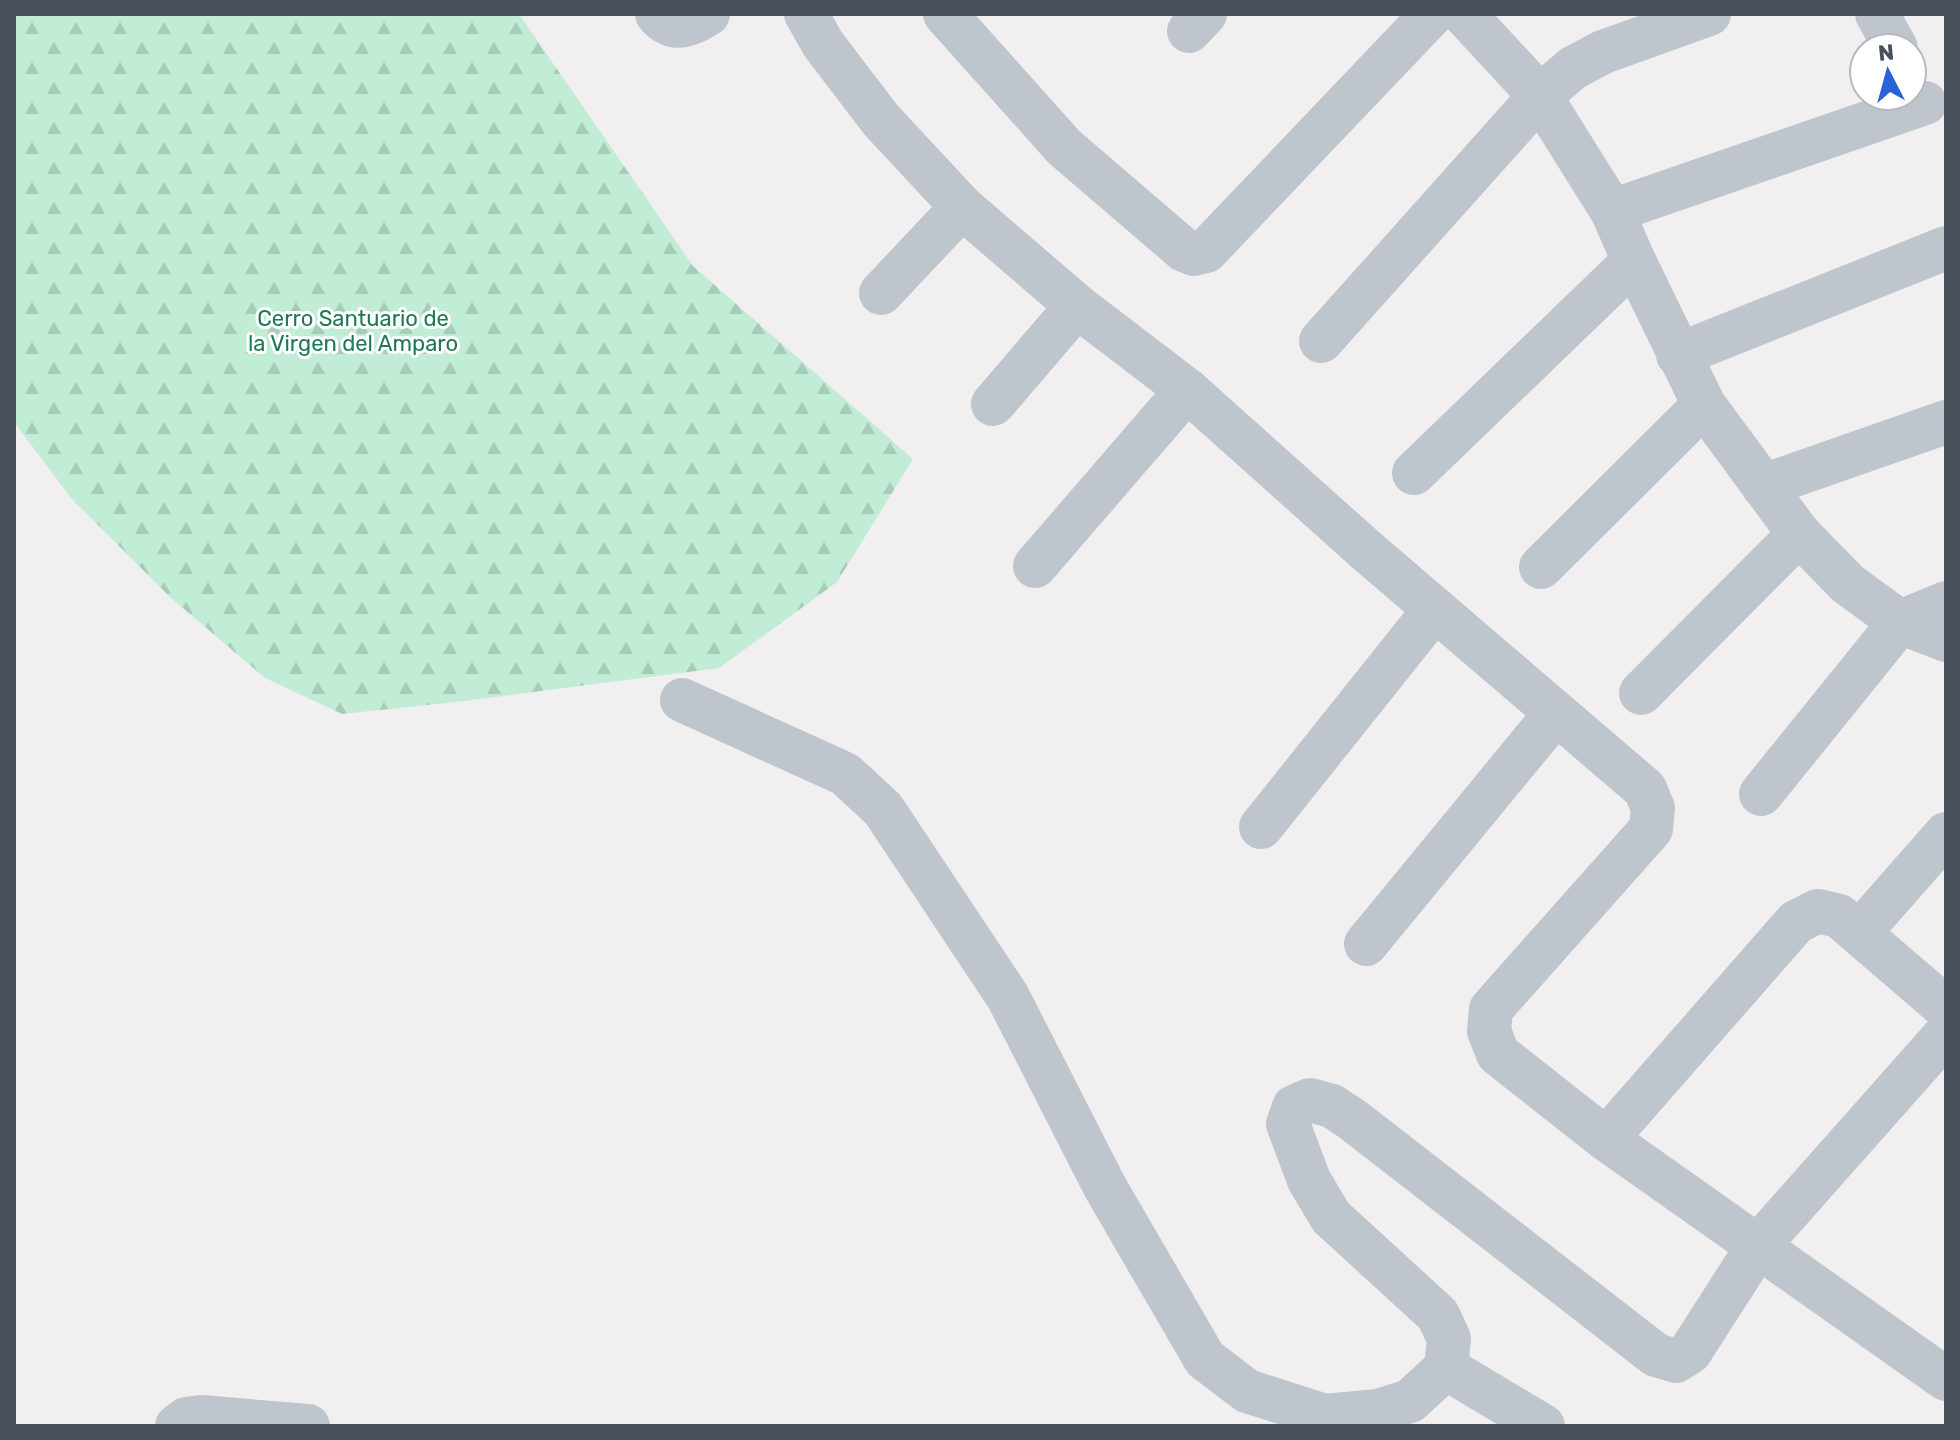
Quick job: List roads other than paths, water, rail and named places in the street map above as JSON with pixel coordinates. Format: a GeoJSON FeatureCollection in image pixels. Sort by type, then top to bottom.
{"type":"FeatureCollection","features":[{"type":"Feature","properties":{"kind":"street"},"geometry":{"type":"LineString","coordinates":[[657,14],[673,26],[685,26],[708,14]]}},
{"type":"Feature","properties":{"kind":"street"},"geometry":{"type":"LineString","coordinates":[[806,14],[823,44],[881,120],[962,207],[1077,306],[1187,390],[1367,551],[1645,789],[1653,808],[1651,829],[1491,1009],[1489,1031],[1498,1054],[1606,1139],[1946,1379]]}},
{"type":"Feature","properties":{"kind":"street"},"geometry":{"type":"LineString","coordinates":[[953,17],[1064,147],[1184,250],[1194,254],[1206,251],[1432,14]]}},
{"type":"Feature","properties":{"kind":"street"},"geometry":{"type":"LineString","coordinates":[[1464,14],[1540,96],[1612,211],[1704,405],[1799,534],[1848,584],[1900,622],[1946,640]]}},
{"type":"Feature","properties":{"kind":"street"},"geometry":{"type":"LineString","coordinates":[[1321,341],[1540,96],[1573,68],[1603,52],[1709,14]]}},
{"type":"Feature","properties":{"kind":"street"},"geometry":{"type":"LineString","coordinates":[[1877,14],[1887,32]]}},
{"type":"Feature","properties":{"kind":"street"},"geometry":{"type":"LineString","coordinates":[[1612,211],[1899,112]]}},
{"type":"Feature","properties":{"kind":"street"},"geometry":{"type":"LineString","coordinates":[[881,293],[962,207]]}},
{"type":"Feature","properties":{"kind":"street"},"geometry":{"type":"LineString","coordinates":[[1678,355],[1946,248]]}},
{"type":"Feature","properties":{"kind":"street"},"geometry":{"type":"LineString","coordinates":[[1414,473],[1634,261]]}},
{"type":"Feature","properties":{"kind":"street"},"geometry":{"type":"LineString","coordinates":[[993,404],[1077,306]]}},
{"type":"Feature","properties":{"kind":"street"},"geometry":{"type":"LineString","coordinates":[[1035,566],[1187,390]]}},
{"type":"Feature","properties":{"kind":"street"},"geometry":{"type":"LineString","coordinates":[[1541,567],[1704,405]]}},
{"type":"Feature","properties":{"kind":"street"},"geometry":{"type":"LineString","coordinates":[[1763,486],[1946,422]]}},
{"type":"Feature","properties":{"kind":"street"},"geometry":{"type":"LineString","coordinates":[[1641,693],[1799,534]]}},
{"type":"Feature","properties":{"kind":"street"},"geometry":{"type":"LineString","coordinates":[[1761,794],[1900,622],[1946,603]]}},
{"type":"Feature","properties":{"kind":"street"},"geometry":{"type":"LineString","coordinates":[[1261,827],[1435,609]]}},
{"type":"Feature","properties":{"kind":"street"},"geometry":{"type":"LineString","coordinates":[[682,700],[845,774],[883,809],[1008,997],[1105,1187],[1205,1359],[1247,1391],[1325,1416],[1378,1411],[1410,1401],[1446,1368],[1449,1339],[1438,1315],[1331,1217],[1309,1180],[1288,1124],[1294,1107],[1310,1100],[1332,1106],[1656,1355],[1676,1361],[1690,1352],[1758,1246],[1946,1034]]}},
{"type":"Feature","properties":{"kind":"street"},"geometry":{"type":"LineString","coordinates":[[1366,944],[1556,713]]}},
{"type":"Feature","properties":{"kind":"street"},"geometry":{"type":"LineString","coordinates":[[1859,933],[1946,834]]}},
{"type":"Feature","properties":{"kind":"street"},"geometry":{"type":"LineString","coordinates":[[1606,1139],[1796,922],[1818,911],[1839,916],[1946,1008]]}},
{"type":"Feature","properties":{"kind":"street"},"geometry":{"type":"LineString","coordinates":[[1446,1368],[1543,1426]]}},
{"type":"Feature","properties":{"kind":"street"},"geometry":{"type":"LineString","coordinates":[[177,1426],[186,1419],[201,1417],[308,1426]]}},
{"type":"Feature","properties":{"kind":"park label","name":"Cerro Santuario de la Virgen del Amparo"},"geometry":{"type":"Point","coordinates":[353,330]}}]}
